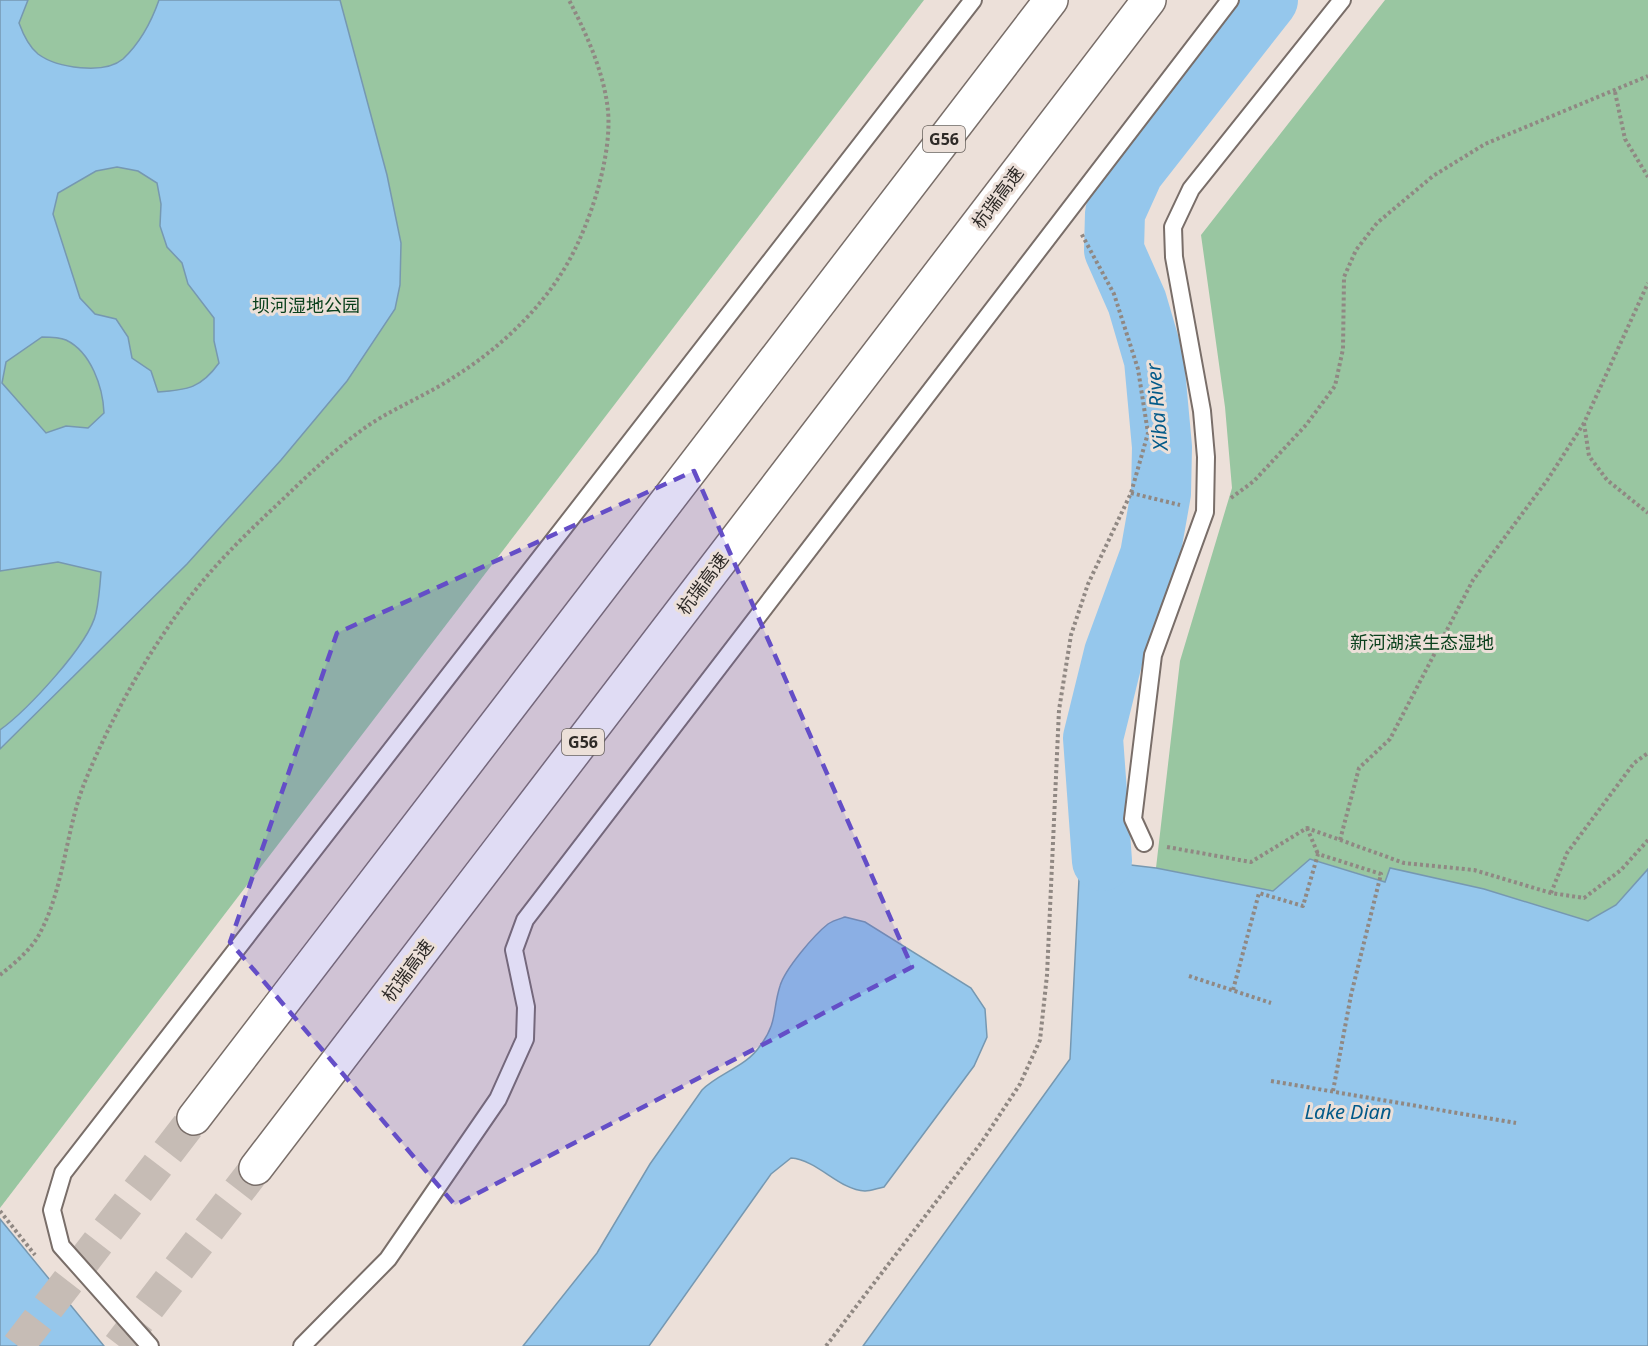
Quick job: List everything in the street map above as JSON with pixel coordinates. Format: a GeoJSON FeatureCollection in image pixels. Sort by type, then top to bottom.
{"type":"FeatureCollection","features":[{"type":"Feature","properties":{"kind":"highway","name":"杭瑞高速"},"geometry":{"type":"LineString","coordinates":[[256,1168],[1149,0]]}},
{"type":"Feature","properties":{"kind":"highway","name":"G56"},"geometry":{"type":"LineString","coordinates":[[194,1118],[1048,5]]}},
{"type":"Feature","properties":{"kind":"lane"},"geometry":{"type":"LineString","coordinates":[[150,1346],[61,1246],[52,1210],[63,1173],[973,0]]}},
{"type":"Feature","properties":{"kind":"lane"},"geometry":{"type":"LineString","coordinates":[[302,1346],[388,1258],[498,1099],[525,1039],[526,1007],[514,950],[525,920],[1230,0]]}},
{"type":"Feature","properties":{"kind":"lane"},"geometry":{"type":"LineString","coordinates":[[1144,843],[1133,819],[1153,655],[1205,512],[1206,457],[1202,411],[1174,257],[1173,227],[1191,189],[1342,0]]}},
{"type":"Feature","properties":{"kind":"path"},"geometry":{"type":"LineString","coordinates":[[0,975],[16,962],[40,933],[52,903],[69,832],[86,779],[125,700],[193,592],[249,531],[333,452],[371,423],[456,376],[498,345],[530,315],[556,283],[577,246],[596,199],[606,152],[608,104],[596,63],[568,0]]}},
{"type":"Feature","properties":{"kind":"path"},"geometry":{"type":"LineString","coordinates":[[1205,512],[1254,481],[1306,425],[1335,386],[1343,350],[1344,277],[1356,250],[1377,223],[1433,176],[1485,144],[1648,76]]}},
{"type":"Feature","properties":{"kind":"path"},"geometry":{"type":"LineString","coordinates":[[1614,92],[1625,139],[1648,177]]}},
{"type":"Feature","properties":{"kind":"path"},"geometry":{"type":"LineString","coordinates":[[826,1346],[981,1143],[1020,1084],[1040,1040],[1047,975],[1059,710],[1071,635],[1088,584],[1131,493],[1148,433],[1138,369],[1114,294],[1087,240],[1066,213]]}},
{"type":"Feature","properties":{"kind":"path"},"geometry":{"type":"LineString","coordinates":[[1340,840],[1359,768],[1389,739],[1473,580],[1548,479],[1584,423],[1648,283]]}},
{"type":"Feature","properties":{"kind":"path"},"geometry":{"type":"LineString","coordinates":[[1584,423],[1589,456],[1607,480],[1648,513]]}},
{"type":"Feature","properties":{"kind":"path"},"geometry":{"type":"LineString","coordinates":[[1131,493],[1183,505]]}},
{"type":"Feature","properties":{"kind":"path"},"geometry":{"type":"LineString","coordinates":[[1551,892],[1567,853],[1634,763],[1648,753]]}},
{"type":"Feature","properties":{"kind":"path"},"geometry":{"type":"LineString","coordinates":[[1307,828],[1404,863],[1474,870],[1551,892],[1584,897],[1621,870],[1648,840]]}},
{"type":"Feature","properties":{"kind":"path"},"geometry":{"type":"LineString","coordinates":[[1144,843],[1251,862],[1307,828]]}},
{"type":"Feature","properties":{"kind":"path"},"geometry":{"type":"LineString","coordinates":[[1233,990],[1259,893],[1303,906],[1318,854],[1307,828]]}},
{"type":"Feature","properties":{"kind":"path"},"geometry":{"type":"LineString","coordinates":[[1318,854],[1381,874],[1351,995],[1333,1091]]}},
{"type":"Feature","properties":{"kind":"path"},"geometry":{"type":"LineString","coordinates":[[1189,976],[1271,1003]]}},
{"type":"Feature","properties":{"kind":"path"},"geometry":{"type":"LineString","coordinates":[[1271,1081],[1516,1124]]}},
{"type":"Feature","properties":{"kind":"highlighted area"},"geometry":{"type":"Polygon","coordinates":[[[694,471],[912,967],[455,1205],[230,942],[337,633],[694,471]]]}},
{"type":"Feature","properties":{"kind":"green space","name":"坝河湿地公园"},"geometry":{"type":"Polygon","coordinates":[[[0,0],[924,0],[0,1208],[0,0]]]}},
{"type":"Feature","properties":{"kind":"green space","name":"新河湖滨生态湿地"},"geometry":{"type":"Polygon","coordinates":[[[1385,0],[1648,0],[1648,869],[1616,905],[1588,922],[1484,889],[1390,869],[1386,882],[1310,859],[1273,891],[1156,868],[1180,661],[1232,488],[1225,407],[1201,235],[1385,0]]]}},
{"type":"Feature","properties":{"kind":"water"},"geometry":{"type":"Polygon","coordinates":[[[0,0],[28,0],[19,23],[24,36],[38,54],[68,66],[93,68],[115,64],[129,53],[145,32],[159,0],[340,0],[387,175],[401,243],[400,285],[395,309],[347,381],[281,460],[187,564],[0,749],[0,730],[40,693],[82,642],[96,613],[101,572],[58,562],[0,571],[0,0]],[[117,167],[96,171],[58,193],[53,214],[80,298],[95,314],[116,319],[128,337],[132,358],[151,371],[158,392],[186,389],[200,383],[219,363],[214,341],[214,318],[188,284],[182,263],[167,247],[160,226],[161,204],[157,183],[138,171],[117,167]],[[42,337],[6,362],[2,383],[46,433],[66,426],[88,428],[104,413],[101,392],[94,371],[82,353],[66,340],[42,337]]]}},
{"type":"Feature","properties":{"kind":"water","name":"Lake Dian"},"geometry":{"type":"Polygon","coordinates":[[[1080,859],[1156,868],[1273,891],[1310,859],[1385,882],[1390,868],[1484,889],[1588,921],[1616,905],[1648,869],[1648,1346],[863,1346],[1070,1059],[1080,859]]]}},
{"type":"Feature","properties":{"kind":"water"},"geometry":{"type":"Polygon","coordinates":[[[845,917],[865,922],[971,988],[985,1009],[987,1037],[974,1066],[884,1187],[867,1191],[855,1189],[810,1164],[791,1158],[771,1174],[649,1346],[523,1346],[597,1253],[650,1164],[702,1090],[740,1065],[766,1038],[772,1023],[780,986],[794,962],[822,929],[845,917]]]}},
{"type":"Feature","properties":{"kind":"water"},"geometry":{"type":"Polygon","coordinates":[[[0,1219],[104,1346],[0,1346],[0,1219]]]}},
{"type":"Feature","properties":{"kind":"waterway","name":"Xiba River"},"geometry":{"type":"LineString","coordinates":[[1102,861],[1093,738],[1114,653],[1150,555],[1161,493],[1162,447],[1154,360],[1137,302],[1114,250],[1115,213],[1134,171],[1268,0]]}},
{"type":"Feature","properties":{"kind":"tunnel"},"geometry":{"type":"LineString","coordinates":[[18,1346],[194,1118]]}},
{"type":"Feature","properties":{"kind":"tunnel"},"geometry":{"type":"LineString","coordinates":[[119,1346],[256,1168]]}}]}
